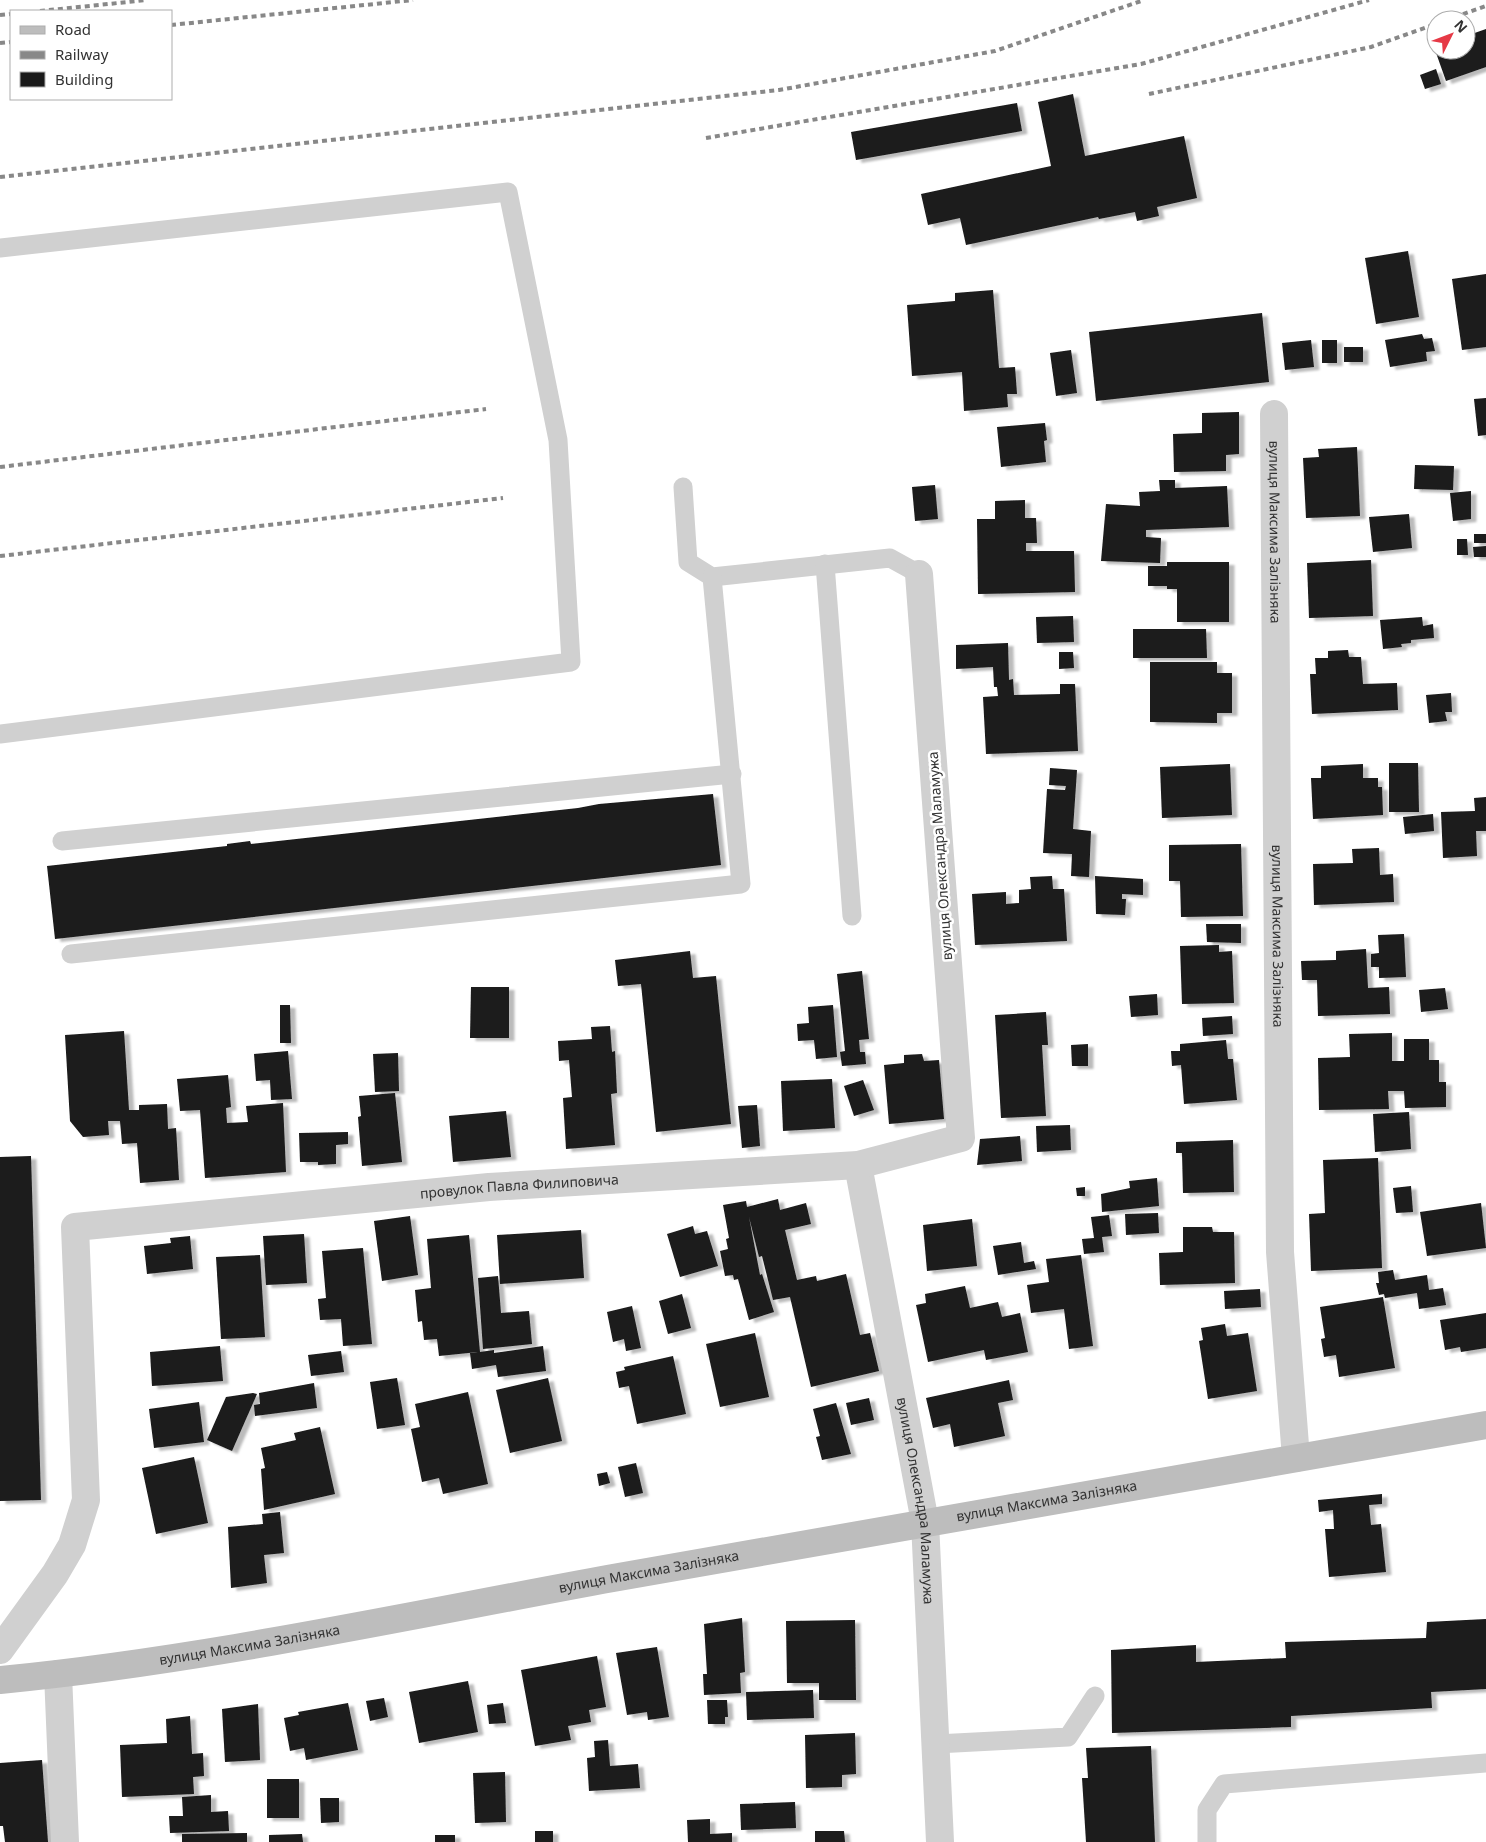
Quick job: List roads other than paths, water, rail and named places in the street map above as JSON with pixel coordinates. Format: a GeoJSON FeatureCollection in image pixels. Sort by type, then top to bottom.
{"type":"FeatureCollection","features":[{"type":"Feature","properties":{"kind":"main road","name":"вулиця Максима Залізняка"},"geometry":{"type":"LineString","coordinates":[[0,1680],[58,1674],[228,1648],[925,1522],[1486,1425]]}},
{"type":"Feature","properties":{"kind":"street","name":"вулиця Максима Залізняка"},"geometry":{"type":"LineString","coordinates":[[1274,414],[1280,1252],[1296,1458]]}},
{"type":"Feature","properties":{"kind":"street","name":"вулиця Олександра Маламужа"},"geometry":{"type":"LineString","coordinates":[[919,574],[961,1138]]}},
{"type":"Feature","properties":{"kind":"street","name":"провулок Павла Филиповича"},"geometry":{"type":"LineString","coordinates":[[0,1650],[55,1574],[72,1545],[86,1500],[75,1227],[489,1187],[858,1165],[961,1138]]}},
{"type":"Feature","properties":{"kind":"street","name":"вулиця Олександра Маламужа"},"geometry":{"type":"LineString","coordinates":[[858,1165],[925,1522],[940,1842]]}},
{"type":"Feature","properties":{"kind":"street"},"geometry":{"type":"LineString","coordinates":[[58,1674],[65,1842]]}},
{"type":"Feature","properties":{"kind":"lane"},"geometry":{"type":"LineString","coordinates":[[0,248],[508,192],[558,440],[571,662],[0,734]]}},
{"type":"Feature","properties":{"kind":"lane"},"geometry":{"type":"LineString","coordinates":[[683,486],[688,562],[712,577],[890,558],[919,574]]}},
{"type":"Feature","properties":{"kind":"lane"},"geometry":{"type":"LineString","coordinates":[[825,564],[852,916]]}},
{"type":"Feature","properties":{"kind":"lane"},"geometry":{"type":"LineString","coordinates":[[71,954],[741,884],[712,577]]}},
{"type":"Feature","properties":{"kind":"lane"},"geometry":{"type":"LineString","coordinates":[[62,841],[732,774]]}},
{"type":"Feature","properties":{"kind":"lane"},"geometry":{"type":"LineString","coordinates":[[936,1744],[1068,1737],[1095,1696]]}},
{"type":"Feature","properties":{"kind":"lane"},"geometry":{"type":"LineString","coordinates":[[1208,1842],[1207,1810],[1224,1784],[1486,1763]]}},
{"type":"Feature","properties":{"kind":"railway"},"geometry":{"type":"LineString","coordinates":[[50,10],[147,0]]}},
{"type":"Feature","properties":{"kind":"railway"},"geometry":{"type":"LineString","coordinates":[[172,25],[413,0]]}},
{"type":"Feature","properties":{"kind":"railway"},"geometry":{"type":"LineString","coordinates":[[0,177],[779,90],[995,51],[1144,0]]}},
{"type":"Feature","properties":{"kind":"railway"},"geometry":{"type":"LineString","coordinates":[[706,138],[1141,64],[1369,0]]}},
{"type":"Feature","properties":{"kind":"railway"},"geometry":{"type":"LineString","coordinates":[[1475,10],[1486,6]]}},
{"type":"Feature","properties":{"kind":"railway"},"geometry":{"type":"LineString","coordinates":[[0,15],[10,14]]}},
{"type":"Feature","properties":{"kind":"railway"},"geometry":{"type":"LineString","coordinates":[[1149,94],[1371,47],[1426,28]]}},
{"type":"Feature","properties":{"kind":"railway"},"geometry":{"type":"LineString","coordinates":[[0,43],[10,42]]}},
{"type":"Feature","properties":{"kind":"railway"},"geometry":{"type":"LineString","coordinates":[[0,467],[486,409]]}},
{"type":"Feature","properties":{"kind":"railway"},"geometry":{"type":"LineString","coordinates":[[0,556],[503,498]]}}]}
